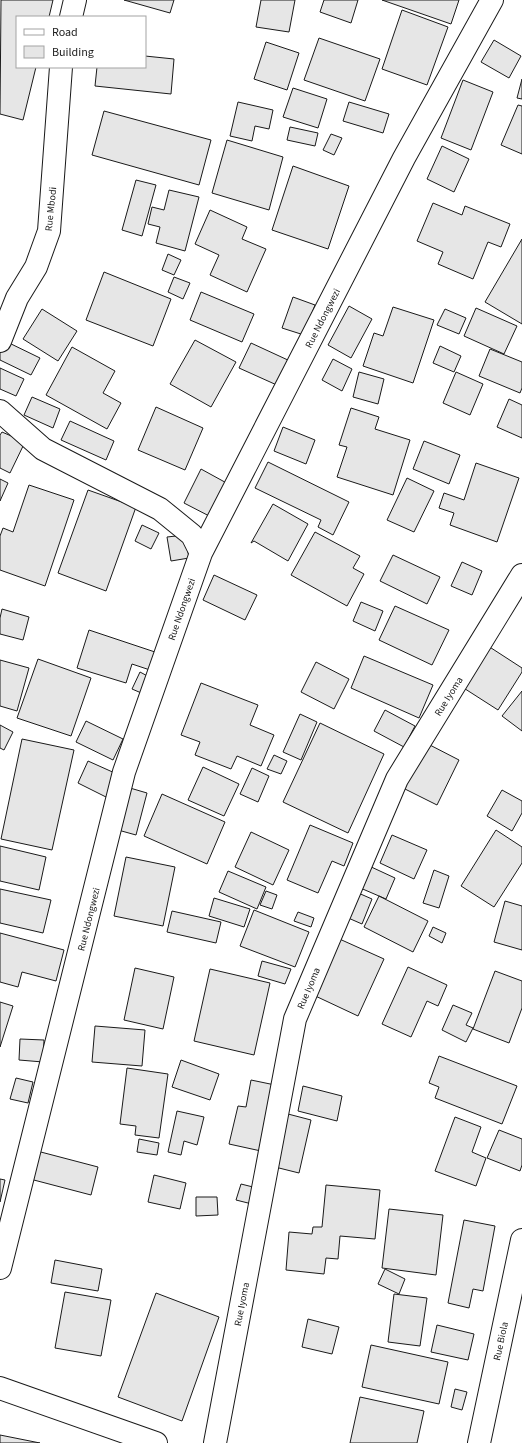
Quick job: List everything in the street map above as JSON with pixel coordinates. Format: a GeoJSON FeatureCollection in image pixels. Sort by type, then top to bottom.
{"type":"FeatureCollection","features":[{"type":"Feature","properties":{"kind":"street"},"geometry":{"type":"LineString","coordinates":[[71,16],[75,0]]}},
{"type":"Feature","properties":{"kind":"street","name":"Rue Ndongwezi"},"geometry":{"type":"LineString","coordinates":[[0,1268],[124,772],[201,552],[401,165],[492,0]]}},
{"type":"Feature","properties":{"kind":"street","name":"Rue Mbodi"},"geometry":{"type":"LineString","coordinates":[[0,341],[17,298],[36,267],[49,231],[61,68]]}},
{"type":"Feature","properties":{"kind":"street"},"geometry":{"type":"LineString","coordinates":[[0,411],[43,449],[160,509],[192,535],[201,552]]}},
{"type":"Feature","properties":{"kind":"street","name":"Rue Iyoma"},"geometry":{"type":"LineString","coordinates":[[215,1443],[295,1019],[397,780],[522,575]]}},
{"type":"Feature","properties":{"kind":"street","name":"Rue Biola"},"geometry":{"type":"LineString","coordinates":[[479,1443],[522,1240]]}},
{"type":"Feature","properties":{"kind":"street"},"geometry":{"type":"LineString","coordinates":[[0,1388],[156,1443]]}},
{"type":"Feature","properties":{"kind":"building"},"geometry":{"type":"Polygon","coordinates":[[[1,0],[53,0],[49,16],[16,16],[16,68],[36,68],[23,120],[0,114],[1,0]]]}},
{"type":"Feature","properties":{"kind":"building"},"geometry":{"type":"Polygon","coordinates":[[[124,0],[174,0],[170,13],[124,0]]]}},
{"type":"Feature","properties":{"kind":"building"},"geometry":{"type":"Polygon","coordinates":[[[261,0],[295,0],[289,32],[256,27],[261,0]]]}},
{"type":"Feature","properties":{"kind":"building"},"geometry":{"type":"Polygon","coordinates":[[[324,0],[358,0],[351,23],[320,12],[324,0]]]}},
{"type":"Feature","properties":{"kind":"building"},"geometry":{"type":"Polygon","coordinates":[[[382,0],[459,0],[451,24],[382,0]]]}},
{"type":"Feature","properties":{"kind":"building"},"geometry":{"type":"Polygon","coordinates":[[[402,10],[448,27],[427,85],[382,69],[402,10]]]}},
{"type":"Feature","properties":{"kind":"building"},"geometry":{"type":"Polygon","coordinates":[[[319,38],[380,59],[365,101],[304,80],[319,38]]]}},
{"type":"Feature","properties":{"kind":"building"},"geometry":{"type":"Polygon","coordinates":[[[494,40],[521,56],[509,78],[481,62],[494,40]]]}},
{"type":"Feature","properties":{"kind":"building"},"geometry":{"type":"Polygon","coordinates":[[[266,42],[299,53],[287,90],[254,79],[266,42]]]}},
{"type":"Feature","properties":{"kind":"building"},"geometry":{"type":"Polygon","coordinates":[[[146,56],[174,59],[171,94],[95,86],[97,68],[146,68],[146,56]]]}},
{"type":"Feature","properties":{"kind":"building"},"geometry":{"type":"Polygon","coordinates":[[[522,79],[522,99],[517,98],[522,79]]]}},
{"type":"Feature","properties":{"kind":"building"},"geometry":{"type":"Polygon","coordinates":[[[463,80],[493,92],[471,150],[441,138],[463,80]]]}},
{"type":"Feature","properties":{"kind":"building"},"geometry":{"type":"Polygon","coordinates":[[[293,88],[327,99],[318,128],[283,117],[293,88]]]}},
{"type":"Feature","properties":{"kind":"building"},"geometry":{"type":"Polygon","coordinates":[[[238,102],[273,110],[269,129],[255,126],[252,141],[230,136],[238,102]]]}},
{"type":"Feature","properties":{"kind":"building"},"geometry":{"type":"Polygon","coordinates":[[[349,102],[389,114],[383,133],[343,121],[349,102]]]}},
{"type":"Feature","properties":{"kind":"building"},"geometry":{"type":"Polygon","coordinates":[[[518,105],[522,106],[522,154],[501,145],[518,105]]]}},
{"type":"Feature","properties":{"kind":"building"},"geometry":{"type":"Polygon","coordinates":[[[104,111],[211,140],[199,185],[92,155],[104,111]]]}},
{"type":"Feature","properties":{"kind":"building"},"geometry":{"type":"Polygon","coordinates":[[[290,127],[318,133],[315,146],[287,140],[290,127]]]}},
{"type":"Feature","properties":{"kind":"building"},"geometry":{"type":"Polygon","coordinates":[[[331,134],[342,138],[334,155],[323,150],[331,134]]]}},
{"type":"Feature","properties":{"kind":"building"},"geometry":{"type":"Polygon","coordinates":[[[227,140],[283,157],[269,210],[212,193],[227,140]]]}},
{"type":"Feature","properties":{"kind":"building"},"geometry":{"type":"Polygon","coordinates":[[[442,146],[469,159],[454,192],[427,179],[442,146]]]}},
{"type":"Feature","properties":{"kind":"building"},"geometry":{"type":"Polygon","coordinates":[[[293,166],[349,186],[328,249],[272,230],[293,166]]]}},
{"type":"Feature","properties":{"kind":"building"},"geometry":{"type":"Polygon","coordinates":[[[136,180],[156,185],[142,236],[122,230],[136,180]]]}},
{"type":"Feature","properties":{"kind":"building"},"geometry":{"type":"Polygon","coordinates":[[[169,190],[199,197],[185,251],[156,243],[160,227],[148,224],[152,207],[164,210],[169,190]]]}},
{"type":"Feature","properties":{"kind":"building"},"geometry":{"type":"Polygon","coordinates":[[[433,203],[462,215],[465,206],[510,224],[501,247],[488,242],[473,279],[438,264],[443,252],[417,241],[433,203]]]}},
{"type":"Feature","properties":{"kind":"building"},"geometry":{"type":"Polygon","coordinates":[[[210,210],[247,227],[242,239],[266,249],[247,292],[210,275],[219,255],[195,244],[210,210]]]}},
{"type":"Feature","properties":{"kind":"building"},"geometry":{"type":"Polygon","coordinates":[[[522,239],[522,324],[485,302],[522,239]]]}},
{"type":"Feature","properties":{"kind":"building"},"geometry":{"type":"Polygon","coordinates":[[[168,254],[181,260],[174,275],[162,270],[168,254]]]}},
{"type":"Feature","properties":{"kind":"building"},"geometry":{"type":"Polygon","coordinates":[[[104,272],[171,299],[153,346],[86,320],[104,272]]]}},
{"type":"Feature","properties":{"kind":"building"},"geometry":{"type":"Polygon","coordinates":[[[174,277],[190,283],[183,299],[168,292],[174,277]]]}},
{"type":"Feature","properties":{"kind":"building"},"geometry":{"type":"Polygon","coordinates":[[[201,292],[254,314],[242,342],[190,320],[201,292]]]}},
{"type":"Feature","properties":{"kind":"building"},"geometry":{"type":"Polygon","coordinates":[[[293,297],[315,305],[304,335],[282,328],[293,297]]]}},
{"type":"Feature","properties":{"kind":"building"},"geometry":{"type":"Polygon","coordinates":[[[349,306],[372,319],[351,358],[328,345],[349,306]]]}},
{"type":"Feature","properties":{"kind":"building"},"geometry":{"type":"Polygon","coordinates":[[[393,307],[434,320],[413,383],[363,366],[374,333],[383,336],[393,307]]]}},
{"type":"Feature","properties":{"kind":"building"},"geometry":{"type":"Polygon","coordinates":[[[476,308],[517,326],[504,354],[464,336],[476,308]]]}},
{"type":"Feature","properties":{"kind":"building"},"geometry":{"type":"Polygon","coordinates":[[[42,309],[77,331],[58,361],[23,339],[42,309]]]}},
{"type":"Feature","properties":{"kind":"building"},"geometry":{"type":"Polygon","coordinates":[[[445,309],[466,318],[459,334],[437,325],[445,309]]]}},
{"type":"Feature","properties":{"kind":"building"},"geometry":{"type":"Polygon","coordinates":[[[195,340],[236,362],[211,407],[170,384],[195,340]]]}},
{"type":"Feature","properties":{"kind":"building"},"geometry":{"type":"Polygon","coordinates":[[[5,341],[40,358],[31,375],[0,360],[0,351],[5,341]]]}},
{"type":"Feature","properties":{"kind":"building"},"geometry":{"type":"Polygon","coordinates":[[[251,343],[290,361],[279,386],[239,368],[251,343]]]}},
{"type":"Feature","properties":{"kind":"building"},"geometry":{"type":"Polygon","coordinates":[[[440,346],[461,356],[454,372],[433,363],[440,346]]]}},
{"type":"Feature","properties":{"kind":"building"},"geometry":{"type":"Polygon","coordinates":[[[72,347],[115,371],[103,393],[121,403],[107,429],[46,395],[72,347]]]}},
{"type":"Feature","properties":{"kind":"building"},"geometry":{"type":"Polygon","coordinates":[[[490,349],[522,362],[522,388],[520,393],[479,376],[490,349]]]}},
{"type":"Feature","properties":{"kind":"building"},"geometry":{"type":"Polygon","coordinates":[[[333,359],[352,369],[342,391],[322,380],[333,359]]]}},
{"type":"Feature","properties":{"kind":"building"},"geometry":{"type":"Polygon","coordinates":[[[0,368],[24,379],[16,396],[0,389],[0,368]]]}},
{"type":"Feature","properties":{"kind":"building"},"geometry":{"type":"Polygon","coordinates":[[[359,372],[384,379],[378,404],[353,397],[359,372]]]}},
{"type":"Feature","properties":{"kind":"building"},"geometry":{"type":"Polygon","coordinates":[[[456,372],[483,384],[470,415],[443,403],[456,372]]]}},
{"type":"Feature","properties":{"kind":"building"},"geometry":{"type":"Polygon","coordinates":[[[32,397],[60,409],[53,428],[24,415],[32,397]]]}},
{"type":"Feature","properties":{"kind":"building"},"geometry":{"type":"Polygon","coordinates":[[[509,399],[522,405],[522,438],[497,427],[509,399]]]}},
{"type":"Feature","properties":{"kind":"building"},"geometry":{"type":"Polygon","coordinates":[[[156,407],[203,428],[185,470],[138,450],[156,407]]]}},
{"type":"Feature","properties":{"kind":"building"},"geometry":{"type":"Polygon","coordinates":[[[351,408],[379,417],[375,429],[410,440],[393,495],[337,477],[347,447],[339,445],[351,408]]]}},
{"type":"Feature","properties":{"kind":"building"},"geometry":{"type":"Polygon","coordinates":[[[70,421],[114,441],[106,460],[61,440],[70,421]]]}},
{"type":"Feature","properties":{"kind":"building"},"geometry":{"type":"Polygon","coordinates":[[[283,427],[315,440],[306,464],[274,451],[283,427]]]}},
{"type":"Feature","properties":{"kind":"building"},"geometry":{"type":"Polygon","coordinates":[[[2,432],[25,442],[10,473],[0,468],[0,435],[2,432]]]}},
{"type":"Feature","properties":{"kind":"building"},"geometry":{"type":"Polygon","coordinates":[[[424,441],[460,455],[449,484],[413,469],[424,441]]]}},
{"type":"Feature","properties":{"kind":"building"},"geometry":{"type":"Polygon","coordinates":[[[268,462],[349,502],[333,535],[318,527],[321,520],[255,488],[268,462]]]}},
{"type":"Feature","properties":{"kind":"building"},"geometry":{"type":"Polygon","coordinates":[[[476,463],[519,478],[497,542],[450,525],[454,513],[439,508],[444,493],[464,500],[476,463]]]}},
{"type":"Feature","properties":{"kind":"building"},"geometry":{"type":"Polygon","coordinates":[[[201,469],[232,486],[215,519],[184,503],[201,469]]]}},
{"type":"Feature","properties":{"kind":"building"},"geometry":{"type":"Polygon","coordinates":[[[407,478],[434,491],[414,532],[387,520],[407,478]]]}},
{"type":"Feature","properties":{"kind":"building"},"geometry":{"type":"Polygon","coordinates":[[[0,479],[8,483],[0,501],[0,479]]]}},
{"type":"Feature","properties":{"kind":"building"},"geometry":{"type":"Polygon","coordinates":[[[29,485],[74,500],[45,586],[0,570],[0,536],[3,528],[13,532],[29,485]]]}},
{"type":"Feature","properties":{"kind":"building"},"geometry":{"type":"Polygon","coordinates":[[[88,490],[136,507],[106,591],[58,573],[88,490]]]}},
{"type":"Feature","properties":{"kind":"building"},"geometry":{"type":"Polygon","coordinates":[[[273,504],[308,524],[288,561],[254,541],[251,543],[273,504]]]}},
{"type":"Feature","properties":{"kind":"building"},"geometry":{"type":"Polygon","coordinates":[[[142,525],[159,533],[151,549],[135,541],[142,525]]]}},
{"type":"Feature","properties":{"kind":"building"},"geometry":{"type":"Polygon","coordinates":[[[315,532],[360,556],[353,568],[364,574],[347,606],[291,575],[315,532]]]}},
{"type":"Feature","properties":{"kind":"building"},"geometry":{"type":"Polygon","coordinates":[[[185,535],[189,558],[171,561],[167,537],[185,535]]]}},
{"type":"Feature","properties":{"kind":"building"},"geometry":{"type":"Polygon","coordinates":[[[393,555],[440,577],[427,604],[380,581],[393,555]]]}},
{"type":"Feature","properties":{"kind":"building"},"geometry":{"type":"Polygon","coordinates":[[[462,562],[482,571],[472,595],[451,586],[462,562]]]}},
{"type":"Feature","properties":{"kind":"building"},"geometry":{"type":"Polygon","coordinates":[[[214,575],[257,595],[245,620],[203,600],[214,575]]]}},
{"type":"Feature","properties":{"kind":"building"},"geometry":{"type":"Polygon","coordinates":[[[361,602],[383,611],[375,631],[353,621],[361,602]]]}},
{"type":"Feature","properties":{"kind":"building"},"geometry":{"type":"Polygon","coordinates":[[[395,606],[449,630],[432,665],[379,640],[395,606]]]}},
{"type":"Feature","properties":{"kind":"building"},"geometry":{"type":"Polygon","coordinates":[[[2,609],[29,617],[23,640],[0,634],[0,618],[2,609]]]}},
{"type":"Feature","properties":{"kind":"building"},"geometry":{"type":"Polygon","coordinates":[[[89,630],[158,653],[153,671],[132,664],[126,683],[77,668],[89,630]]]}},
{"type":"Feature","properties":{"kind":"building"},"geometry":{"type":"Polygon","coordinates":[[[485,644],[522,668],[522,672],[498,710],[459,685],[485,644]]]}},
{"type":"Feature","properties":{"kind":"building"},"geometry":{"type":"Polygon","coordinates":[[[364,656],[433,685],[419,718],[351,688],[364,656]]]}},
{"type":"Feature","properties":{"kind":"building"},"geometry":{"type":"Polygon","coordinates":[[[38,659],[91,678],[71,736],[17,718],[38,659]]]}},
{"type":"Feature","properties":{"kind":"building"},"geometry":{"type":"Polygon","coordinates":[[[0,660],[29,668],[17,711],[0,706],[0,660]]]}},
{"type":"Feature","properties":{"kind":"building"},"geometry":{"type":"Polygon","coordinates":[[[316,662],[349,679],[334,709],[301,692],[316,662]]]}},
{"type":"Feature","properties":{"kind":"building"},"geometry":{"type":"Polygon","coordinates":[[[140,672],[153,679],[146,695],[132,689],[140,672]]]}},
{"type":"Feature","properties":{"kind":"building"},"geometry":{"type":"Polygon","coordinates":[[[201,683],[258,705],[250,725],[274,735],[261,766],[237,756],[231,769],[195,755],[200,742],[181,735],[201,683]]]}},
{"type":"Feature","properties":{"kind":"building"},"geometry":{"type":"Polygon","coordinates":[[[522,691],[522,731],[502,716],[522,691]]]}},
{"type":"Feature","properties":{"kind":"building"},"geometry":{"type":"Polygon","coordinates":[[[385,710],[415,726],[404,747],[374,731],[385,710]]]}},
{"type":"Feature","properties":{"kind":"building"},"geometry":{"type":"Polygon","coordinates":[[[300,714],[317,722],[301,760],[283,752],[300,714]]]}},
{"type":"Feature","properties":{"kind":"building"},"geometry":{"type":"Polygon","coordinates":[[[86,721],[123,739],[113,760],[76,742],[86,721]]]}},
{"type":"Feature","properties":{"kind":"building"},"geometry":{"type":"Polygon","coordinates":[[[320,723],[384,754],[348,833],[283,802],[320,723]]]}},
{"type":"Feature","properties":{"kind":"building"},"geometry":{"type":"Polygon","coordinates":[[[0,725],[13,732],[4,750],[0,748],[0,725]]]}},
{"type":"Feature","properties":{"kind":"building"},"geometry":{"type":"Polygon","coordinates":[[[22,739],[74,750],[52,850],[1,839],[22,739]]]}},
{"type":"Feature","properties":{"kind":"building"},"geometry":{"type":"Polygon","coordinates":[[[426,743],[459,760],[437,805],[403,788],[426,743]]]}},
{"type":"Feature","properties":{"kind":"building"},"geometry":{"type":"Polygon","coordinates":[[[274,755],[287,761],[281,774],[267,769],[274,755]]]}},
{"type":"Feature","properties":{"kind":"building"},"geometry":{"type":"Polygon","coordinates":[[[88,761],[117,774],[106,797],[78,783],[88,761]]]}},
{"type":"Feature","properties":{"kind":"building"},"geometry":{"type":"Polygon","coordinates":[[[203,767],[239,784],[224,816],[188,800],[203,767]]]}},
{"type":"Feature","properties":{"kind":"building"},"geometry":{"type":"Polygon","coordinates":[[[252,768],[269,776],[258,802],[240,794],[252,768]]]}},
{"type":"Feature","properties":{"kind":"building"},"geometry":{"type":"Polygon","coordinates":[[[130,788],[147,793],[136,835],[118,830],[130,788]]]}},
{"type":"Feature","properties":{"kind":"building"},"geometry":{"type":"Polygon","coordinates":[[[502,790],[522,801],[522,813],[512,831],[487,816],[502,790]]]}},
{"type":"Feature","properties":{"kind":"building"},"geometry":{"type":"Polygon","coordinates":[[[162,794],[225,822],[207,864],[144,836],[162,794]]]}},
{"type":"Feature","properties":{"kind":"building"},"geometry":{"type":"Polygon","coordinates":[[[310,825],[353,843],[344,866],[332,861],[318,893],[287,880],[310,825]]]}},
{"type":"Feature","properties":{"kind":"building"},"geometry":{"type":"Polygon","coordinates":[[[496,830],[522,847],[522,863],[494,907],[461,886],[496,830]]]}},
{"type":"Feature","properties":{"kind":"building"},"geometry":{"type":"Polygon","coordinates":[[[251,832],[289,850],[273,885],[235,867],[251,832]]]}},
{"type":"Feature","properties":{"kind":"building"},"geometry":{"type":"Polygon","coordinates":[[[392,835],[427,850],[414,879],[380,863],[392,835]]]}},
{"type":"Feature","properties":{"kind":"building"},"geometry":{"type":"Polygon","coordinates":[[[0,846],[46,857],[39,890],[0,881],[0,846]]]}},
{"type":"Feature","properties":{"kind":"building"},"geometry":{"type":"Polygon","coordinates":[[[126,857],[175,867],[163,926],[114,916],[126,857]]]}},
{"type":"Feature","properties":{"kind":"building"},"geometry":{"type":"Polygon","coordinates":[[[367,865],[395,878],[386,899],[358,887],[367,865]]]}},
{"type":"Feature","properties":{"kind":"building"},"geometry":{"type":"Polygon","coordinates":[[[434,870],[449,876],[439,908],[423,903],[434,870]]]}},
{"type":"Feature","properties":{"kind":"building"},"geometry":{"type":"Polygon","coordinates":[[[228,871],[266,887],[257,909],[219,892],[228,871]]]}},
{"type":"Feature","properties":{"kind":"building"},"geometry":{"type":"Polygon","coordinates":[[[0,889],[51,900],[43,933],[0,923],[0,889]]]}},
{"type":"Feature","properties":{"kind":"building"},"geometry":{"type":"Polygon","coordinates":[[[266,891],[277,895],[272,909],[260,905],[266,891]]]}},
{"type":"Feature","properties":{"kind":"building"},"geometry":{"type":"Polygon","coordinates":[[[356,892],[372,899],[362,924],[346,917],[356,892]]]}},
{"type":"Feature","properties":{"kind":"building"},"geometry":{"type":"Polygon","coordinates":[[[379,896],[428,921],[413,952],[364,927],[379,896]]]}},
{"type":"Feature","properties":{"kind":"building"},"geometry":{"type":"Polygon","coordinates":[[[214,898],[250,909],[244,927],[209,916],[214,898]]]}},
{"type":"Feature","properties":{"kind":"building"},"geometry":{"type":"Polygon","coordinates":[[[505,901],[522,906],[522,950],[494,942],[505,901]]]}},
{"type":"Feature","properties":{"kind":"building"},"geometry":{"type":"Polygon","coordinates":[[[254,910],[309,932],[295,967],[240,946],[254,910]]]}},
{"type":"Feature","properties":{"kind":"building"},"geometry":{"type":"Polygon","coordinates":[[[172,911],[221,922],[216,943],[167,932],[172,911]]]}},
{"type":"Feature","properties":{"kind":"building"},"geometry":{"type":"Polygon","coordinates":[[[298,912],[314,918],[311,927],[294,921],[298,912]]]}},
{"type":"Feature","properties":{"kind":"building"},"geometry":{"type":"Polygon","coordinates":[[[433,927],[446,933],[442,943],[429,936],[433,927]]]}},
{"type":"Feature","properties":{"kind":"building"},"geometry":{"type":"Polygon","coordinates":[[[0,933],[64,950],[56,981],[22,972],[18,987],[0,982],[0,933]]]}},
{"type":"Feature","properties":{"kind":"building"},"geometry":{"type":"Polygon","coordinates":[[[335,937],[384,959],[358,1016],[309,993],[335,937]]]}},
{"type":"Feature","properties":{"kind":"building"},"geometry":{"type":"Polygon","coordinates":[[[262,961],[291,969],[285,984],[258,976],[262,961]]]}},
{"type":"Feature","properties":{"kind":"building"},"geometry":{"type":"Polygon","coordinates":[[[408,967],[447,985],[438,1006],[427,1001],[411,1037],[382,1024],[408,967]]]}},
{"type":"Feature","properties":{"kind":"building"},"geometry":{"type":"Polygon","coordinates":[[[135,968],[174,977],[163,1029],[124,1020],[135,968]]]}},
{"type":"Feature","properties":{"kind":"building"},"geometry":{"type":"Polygon","coordinates":[[[210,969],[270,983],[254,1055],[194,1041],[210,969]]]}},
{"type":"Feature","properties":{"kind":"building"},"geometry":{"type":"Polygon","coordinates":[[[495,971],[522,981],[522,1008],[509,1043],[473,1029],[495,971]]]}},
{"type":"Feature","properties":{"kind":"building"},"geometry":{"type":"Polygon","coordinates":[[[0,1002],[13,1006],[0,1047],[0,1002]]]}},
{"type":"Feature","properties":{"kind":"building"},"geometry":{"type":"Polygon","coordinates":[[[453,1005],[472,1013],[466,1025],[473,1028],[466,1042],[442,1030],[453,1005]]]}},
{"type":"Feature","properties":{"kind":"building"},"geometry":{"type":"Polygon","coordinates":[[[95,1026],[145,1030],[142,1066],[92,1062],[95,1026]]]}},
{"type":"Feature","properties":{"kind":"building"},"geometry":{"type":"Polygon","coordinates":[[[20,1039],[44,1040],[43,1062],[19,1060],[20,1039]]]}},
{"type":"Feature","properties":{"kind":"building"},"geometry":{"type":"Polygon","coordinates":[[[439,1056],[517,1086],[502,1124],[435,1098],[439,1087],[429,1083],[439,1056]]]}},
{"type":"Feature","properties":{"kind":"building"},"geometry":{"type":"Polygon","coordinates":[[[181,1060],[219,1074],[210,1100],[172,1087],[181,1060]]]}},
{"type":"Feature","properties":{"kind":"building"},"geometry":{"type":"Polygon","coordinates":[[[127,1068],[168,1074],[159,1138],[135,1135],[136,1126],[120,1124],[127,1068]]]}},
{"type":"Feature","properties":{"kind":"building"},"geometry":{"type":"Polygon","coordinates":[[[16,1078],[33,1082],[28,1103],[10,1099],[16,1078]]]}},
{"type":"Feature","properties":{"kind":"building"},"geometry":{"type":"Polygon","coordinates":[[[251,1080],[275,1085],[261,1151],[229,1144],[238,1106],[246,1107],[251,1080]]]}},
{"type":"Feature","properties":{"kind":"building"},"geometry":{"type":"Polygon","coordinates":[[[303,1086],[342,1096],[337,1121],[298,1111],[303,1086]]]}},
{"type":"Feature","properties":{"kind":"building"},"geometry":{"type":"Polygon","coordinates":[[[177,1111],[204,1117],[197,1145],[184,1141],[181,1155],[168,1152],[177,1111]]]}},
{"type":"Feature","properties":{"kind":"building"},"geometry":{"type":"Polygon","coordinates":[[[288,1114],[311,1120],[299,1173],[275,1167],[288,1114]]]}},
{"type":"Feature","properties":{"kind":"building"},"geometry":{"type":"Polygon","coordinates":[[[455,1117],[481,1127],[472,1152],[486,1158],[476,1186],[435,1171],[455,1117]]]}},
{"type":"Feature","properties":{"kind":"building"},"geometry":{"type":"Polygon","coordinates":[[[499,1130],[522,1139],[522,1165],[520,1171],[487,1158],[499,1130]]]}},
{"type":"Feature","properties":{"kind":"building"},"geometry":{"type":"Polygon","coordinates":[[[139,1139],[159,1143],[157,1155],[137,1152],[139,1139]]]}},
{"type":"Feature","properties":{"kind":"building"},"geometry":{"type":"Polygon","coordinates":[[[37,1151],[98,1167],[91,1195],[30,1179],[37,1151]]]}},
{"type":"Feature","properties":{"kind":"building"},"geometry":{"type":"Polygon","coordinates":[[[154,1175],[186,1183],[180,1209],[148,1202],[154,1175]]]}},
{"type":"Feature","properties":{"kind":"building"},"geometry":{"type":"Polygon","coordinates":[[[0,1179],[5,1180],[0,1202],[0,1179]]]}},
{"type":"Feature","properties":{"kind":"building"},"geometry":{"type":"Polygon","coordinates":[[[241,1184],[257,1188],[252,1204],[236,1200],[241,1184]]]}},
{"type":"Feature","properties":{"kind":"building"},"geometry":{"type":"Polygon","coordinates":[[[326,1185],[380,1190],[375,1239],[340,1236],[338,1259],[326,1258],[324,1274],[286,1270],[289,1232],[312,1234],[313,1227],[322,1227],[326,1185]]]}},
{"type":"Feature","properties":{"kind":"building"},"geometry":{"type":"Polygon","coordinates":[[[196,1197],[217,1197],[218,1215],[196,1216],[196,1197]]]}},
{"type":"Feature","properties":{"kind":"building"},"geometry":{"type":"Polygon","coordinates":[[[389,1209],[443,1215],[436,1275],[382,1268],[389,1209]]]}},
{"type":"Feature","properties":{"kind":"building"},"geometry":{"type":"Polygon","coordinates":[[[464,1220],[495,1226],[483,1291],[473,1289],[469,1308],[448,1303],[464,1220]]]}},
{"type":"Feature","properties":{"kind":"building"},"geometry":{"type":"Polygon","coordinates":[[[55,1260],[102,1269],[98,1291],[51,1283],[55,1260]]]}},
{"type":"Feature","properties":{"kind":"building"},"geometry":{"type":"Polygon","coordinates":[[[385,1269],[405,1279],[399,1294],[378,1284],[385,1269]]]}},
{"type":"Feature","properties":{"kind":"building"},"geometry":{"type":"Polygon","coordinates":[[[65,1292],[111,1300],[101,1356],[55,1348],[65,1292]]]}},
{"type":"Feature","properties":{"kind":"building"},"geometry":{"type":"Polygon","coordinates":[[[156,1293],[219,1317],[182,1421],[118,1397],[156,1293]]]}},
{"type":"Feature","properties":{"kind":"building"},"geometry":{"type":"Polygon","coordinates":[[[394,1294],[427,1298],[420,1346],[388,1342],[394,1294]]]}},
{"type":"Feature","properties":{"kind":"building"},"geometry":{"type":"Polygon","coordinates":[[[308,1319],[339,1327],[332,1354],[302,1347],[308,1319]]]}},
{"type":"Feature","properties":{"kind":"building"},"geometry":{"type":"Polygon","coordinates":[[[437,1325],[474,1334],[468,1360],[431,1352],[437,1325]]]}},
{"type":"Feature","properties":{"kind":"building"},"geometry":{"type":"Polygon","coordinates":[[[371,1345],[448,1362],[439,1404],[362,1387],[371,1345]]]}},
{"type":"Feature","properties":{"kind":"building"},"geometry":{"type":"Polygon","coordinates":[[[455,1389],[467,1392],[462,1410],[451,1407],[455,1389]]]}},
{"type":"Feature","properties":{"kind":"building"},"geometry":{"type":"Polygon","coordinates":[[[360,1397],[424,1411],[417,1443],[350,1443],[360,1397]]]}},
{"type":"Feature","properties":{"kind":"building"},"geometry":{"type":"Polygon","coordinates":[[[0,1435],[40,1443],[0,1443],[0,1435]]]}}]}
